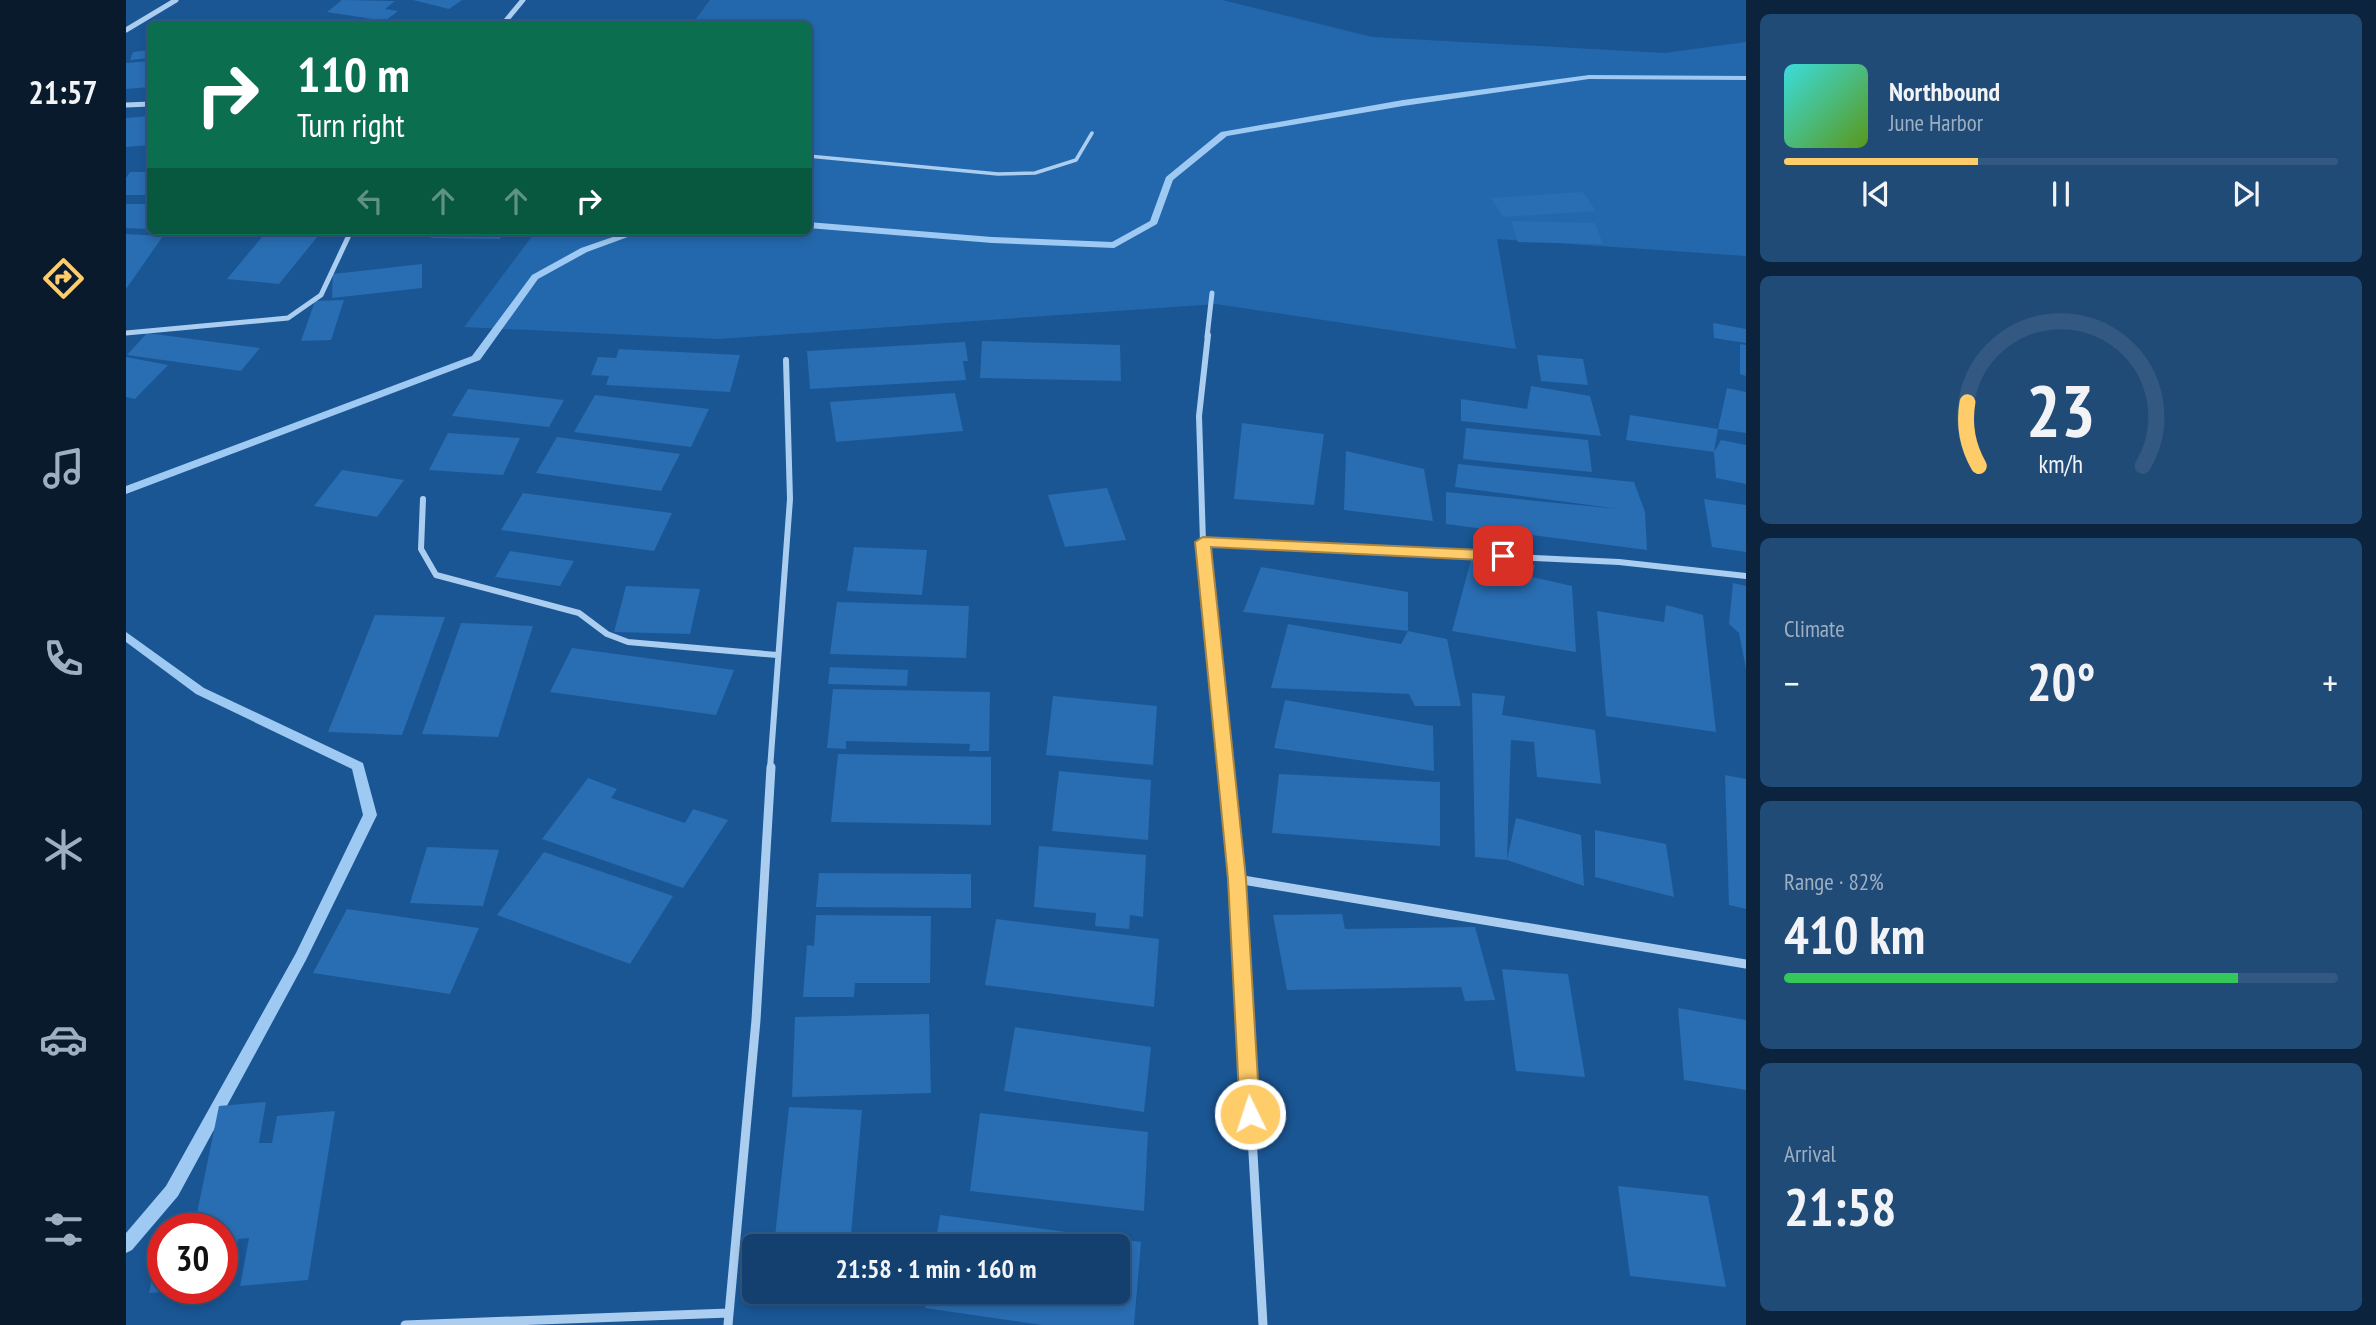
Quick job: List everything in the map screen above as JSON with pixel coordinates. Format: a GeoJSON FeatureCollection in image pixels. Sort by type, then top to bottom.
{"type":"FeatureCollection","features":[{"type":"Feature","properties":{"kind":"street"},"geometry":{"type":"LineString","coordinates":[[126,30],[149,19],[176,0]]}},
{"type":"Feature","properties":{"kind":"street"},"geometry":{"type":"LineString","coordinates":[[506,21],[523,0]]}},
{"type":"Feature","properties":{"kind":"street"},"geometry":{"type":"LineString","coordinates":[[126,105],[147,104]]}},
{"type":"Feature","properties":{"kind":"street"},"geometry":{"type":"LineString","coordinates":[[126,333],[288,318],[321,295],[349,235]]}},
{"type":"Feature","properties":{"kind":"street"},"geometry":{"type":"LineString","coordinates":[[1212,293],[1199,416],[1203,542],[1237,879],[1263,1325]]}},
{"type":"Feature","properties":{"kind":"street"},"geometry":{"type":"LineString","coordinates":[[728,1325],[756,1020],[777,655],[790,499],[786,360]]}},
{"type":"Feature","properties":{"kind":"street"},"geometry":{"type":"LineString","coordinates":[[423,499],[419,548],[423,562],[436,575],[579,613],[607,634],[628,642],[777,655]]}},
{"type":"Feature","properties":{"kind":"street"},"geometry":{"type":"LineString","coordinates":[[1203,542],[1619,562],[1746,576]]}},
{"type":"Feature","properties":{"kind":"street"},"geometry":{"type":"LineString","coordinates":[[1237,879],[1352,895],[1746,964]]}},
{"type":"Feature","properties":{"kind":"street"},"geometry":{"type":"LineString","coordinates":[[405,1325],[729,1313]]}},
{"type":"Feature","properties":{"kind":"lane"},"geometry":{"type":"LineString","coordinates":[[812,156],[998,174],[1035,173],[1076,160],[1091,133]]}},
{"type":"Feature","properties":{"kind":"shaded area"},"geometry":{"type":"Polygon","coordinates":[[[710,0],[1222,0],[1372,37],[1664,53],[1746,42],[1746,256],[1497,239],[1516,349],[1216,304],[719,339],[464,327],[533,235],[812,235],[812,21],[694,21],[710,0]]]}},
{"type":"Feature","properties":{"kind":"building"},"geometry":{"type":"Polygon","coordinates":[[[342,0],[395,1],[385,9],[398,11],[385,21],[327,12],[342,0]]]}},
{"type":"Feature","properties":{"kind":"building"},"geometry":{"type":"Polygon","coordinates":[[[413,0],[462,0],[449,9],[413,0]]]}},
{"type":"Feature","properties":{"kind":"building"},"geometry":{"type":"Polygon","coordinates":[[[295,19],[294,21],[260,21],[295,19]]]}},
{"type":"Feature","properties":{"kind":"building"},"geometry":{"type":"Polygon","coordinates":[[[147,50],[147,58],[130,60],[133,52],[147,50]]]}},
{"type":"Feature","properties":{"kind":"building"},"geometry":{"type":"Polygon","coordinates":[[[147,61],[147,87],[126,89],[126,63],[147,61]]]}},
{"type":"Feature","properties":{"kind":"building"},"geometry":{"type":"Polygon","coordinates":[[[147,116],[147,145],[126,147],[126,118],[147,116]]]}},
{"type":"Feature","properties":{"kind":"building"},"geometry":{"type":"Polygon","coordinates":[[[130,172],[147,172],[147,195],[126,195],[126,178],[130,172]]]}},
{"type":"Feature","properties":{"kind":"building"},"geometry":{"type":"Polygon","coordinates":[[[1583,192],[1596,211],[1503,217],[1491,198],[1583,192]]]}},
{"type":"Feature","properties":{"kind":"building"},"geometry":{"type":"Polygon","coordinates":[[[126,204],[147,204],[147,229],[126,228],[126,204]]]}},
{"type":"Feature","properties":{"kind":"building"},"geometry":{"type":"Polygon","coordinates":[[[1511,221],[1595,223],[1603,244],[1518,242],[1511,221]]]}},
{"type":"Feature","properties":{"kind":"building"},"geometry":{"type":"Polygon","coordinates":[[[126,234],[163,236],[126,289],[126,234]]]}},
{"type":"Feature","properties":{"kind":"building"},"geometry":{"type":"Polygon","coordinates":[[[264,235],[319,235],[279,284],[227,279],[264,235]]]}},
{"type":"Feature","properties":{"kind":"building"},"geometry":{"type":"Polygon","coordinates":[[[432,235],[502,235],[500,239],[431,238],[432,235]]]}},
{"type":"Feature","properties":{"kind":"building"},"geometry":{"type":"Polygon","coordinates":[[[422,264],[422,288],[332,298],[333,274],[422,264]]]}},
{"type":"Feature","properties":{"kind":"building"},"geometry":{"type":"Polygon","coordinates":[[[344,300],[331,340],[301,341],[315,301],[344,300]]]}},
{"type":"Feature","properties":{"kind":"building"},"geometry":{"type":"Polygon","coordinates":[[[1713,323],[1746,329],[1746,343],[1714,338],[1713,323]]]}},
{"type":"Feature","properties":{"kind":"building"},"geometry":{"type":"Polygon","coordinates":[[[147,333],[260,348],[241,371],[127,355],[147,333]]]}},
{"type":"Feature","properties":{"kind":"building"},"geometry":{"type":"Polygon","coordinates":[[[982,341],[1120,345],[1121,381],[980,378],[982,341]]]}},
{"type":"Feature","properties":{"kind":"building"},"geometry":{"type":"Polygon","coordinates":[[[965,342],[968,361],[963,361],[966,380],[810,389],[807,351],[965,342]]]}},
{"type":"Feature","properties":{"kind":"building"},"geometry":{"type":"Polygon","coordinates":[[[1740,344],[1746,345],[1746,376],[1740,374],[1740,344]]]}},
{"type":"Feature","properties":{"kind":"building"},"geometry":{"type":"Polygon","coordinates":[[[619,349],[740,355],[730,392],[606,385],[609,376],[591,375],[598,357],[616,358],[619,349]]]}},
{"type":"Feature","properties":{"kind":"building"},"geometry":{"type":"Polygon","coordinates":[[[1537,355],[1583,359],[1588,385],[1541,381],[1537,355]]]}},
{"type":"Feature","properties":{"kind":"building"},"geometry":{"type":"Polygon","coordinates":[[[126,357],[168,365],[135,399],[126,397],[126,357]]]}},
{"type":"Feature","properties":{"kind":"building"},"geometry":{"type":"Polygon","coordinates":[[[1531,386],[1590,396],[1601,436],[1461,421],[1461,399],[1527,409],[1531,386]]]}},
{"type":"Feature","properties":{"kind":"building"},"geometry":{"type":"Polygon","coordinates":[[[1727,388],[1746,392],[1746,433],[1718,429],[1727,388]]]}},
{"type":"Feature","properties":{"kind":"building"},"geometry":{"type":"Polygon","coordinates":[[[468,389],[564,400],[549,427],[452,416],[468,389]]]}},
{"type":"Feature","properties":{"kind":"building"},"geometry":{"type":"Polygon","coordinates":[[[955,393],[963,431],[836,442],[830,402],[955,393]]]}},
{"type":"Feature","properties":{"kind":"building"},"geometry":{"type":"Polygon","coordinates":[[[595,395],[709,409],[691,447],[574,432],[595,395]]]}},
{"type":"Feature","properties":{"kind":"building"},"geometry":{"type":"Polygon","coordinates":[[[1630,415],[1718,429],[1714,452],[1626,440],[1630,415]]]}},
{"type":"Feature","properties":{"kind":"building"},"geometry":{"type":"Polygon","coordinates":[[[1242,423],[1324,434],[1314,505],[1234,499],[1242,423]]]}},
{"type":"Feature","properties":{"kind":"building"},"geometry":{"type":"Polygon","coordinates":[[[1466,428],[1588,440],[1592,472],[1463,459],[1466,428]]]}},
{"type":"Feature","properties":{"kind":"building"},"geometry":{"type":"Polygon","coordinates":[[[448,433],[520,438],[503,475],[429,470],[448,433]]]}},
{"type":"Feature","properties":{"kind":"building"},"geometry":{"type":"Polygon","coordinates":[[[557,437],[680,454],[661,491],[536,473],[557,437]]]}},
{"type":"Feature","properties":{"kind":"building"},"geometry":{"type":"Polygon","coordinates":[[[1721,440],[1746,445],[1746,484],[1716,478],[1714,452],[1721,440]]]}},
{"type":"Feature","properties":{"kind":"building"},"geometry":{"type":"Polygon","coordinates":[[[1346,451],[1424,469],[1433,521],[1344,510],[1346,451]]]}},
{"type":"Feature","properties":{"kind":"building"},"geometry":{"type":"Polygon","coordinates":[[[1458,464],[1634,482],[1645,512],[1647,550],[1446,524],[1446,492],[1619,509],[1455,487],[1458,464]]]}},
{"type":"Feature","properties":{"kind":"building"},"geometry":{"type":"Polygon","coordinates":[[[342,470],[404,480],[377,517],[314,506],[342,470]]]}},
{"type":"Feature","properties":{"kind":"building"},"geometry":{"type":"Polygon","coordinates":[[[1107,488],[1126,540],[1065,547],[1048,495],[1107,488]]]}},
{"type":"Feature","properties":{"kind":"building"},"geometry":{"type":"Polygon","coordinates":[[[523,493],[672,513],[654,551],[501,530],[523,493]]]}},
{"type":"Feature","properties":{"kind":"building"},"geometry":{"type":"Polygon","coordinates":[[[1704,499],[1746,505],[1746,552],[1712,547],[1704,499]]]}},
{"type":"Feature","properties":{"kind":"building"},"geometry":{"type":"Polygon","coordinates":[[[854,547],[927,550],[922,595],[847,591],[854,547]]]}},
{"type":"Feature","properties":{"kind":"building"},"geometry":{"type":"Polygon","coordinates":[[[510,551],[574,561],[560,586],[495,577],[510,551]]]}},
{"type":"Feature","properties":{"kind":"building"},"geometry":{"type":"Polygon","coordinates":[[[1471,560],[1535,565],[1532,577],[1572,586],[1576,652],[1452,631],[1471,560]]]}},
{"type":"Feature","properties":{"kind":"building"},"geometry":{"type":"Polygon","coordinates":[[[1261,567],[1408,592],[1408,631],[1243,612],[1261,567]]]}},
{"type":"Feature","properties":{"kind":"building"},"geometry":{"type":"Polygon","coordinates":[[[1733,583],[1746,586],[1746,669],[1739,633],[1729,624],[1733,583]]]}},
{"type":"Feature","properties":{"kind":"building"},"geometry":{"type":"Polygon","coordinates":[[[626,586],[700,589],[690,634],[614,632],[626,586]]]}},
{"type":"Feature","properties":{"kind":"building"},"geometry":{"type":"Polygon","coordinates":[[[837,602],[969,606],[966,658],[830,654],[837,602]]]}},
{"type":"Feature","properties":{"kind":"building"},"geometry":{"type":"Polygon","coordinates":[[[1666,605],[1703,615],[1716,732],[1606,716],[1597,611],[1664,622],[1666,605]]]}},
{"type":"Feature","properties":{"kind":"building"},"geometry":{"type":"Polygon","coordinates":[[[375,615],[445,617],[402,735],[328,732],[375,615]]]}},
{"type":"Feature","properties":{"kind":"building"},"geometry":{"type":"Polygon","coordinates":[[[461,623],[533,626],[498,737],[422,734],[461,623]]]}},
{"type":"Feature","properties":{"kind":"building"},"geometry":{"type":"Polygon","coordinates":[[[1288,624],[1401,644],[1408,631],[1447,639],[1461,706],[1415,706],[1409,694],[1271,688],[1288,624]]]}},
{"type":"Feature","properties":{"kind":"building"},"geometry":{"type":"Polygon","coordinates":[[[572,648],[734,670],[716,715],[550,692],[572,648]]]}},
{"type":"Feature","properties":{"kind":"building"},"geometry":{"type":"Polygon","coordinates":[[[830,667],[908,670],[907,686],[828,684],[830,667]]]}},
{"type":"Feature","properties":{"kind":"building"},"geometry":{"type":"Polygon","coordinates":[[[833,689],[990,692],[989,751],[969,751],[970,744],[846,741],[846,749],[827,748],[833,689]]]}},
{"type":"Feature","properties":{"kind":"building"},"geometry":{"type":"Polygon","coordinates":[[[1472,693],[1505,696],[1502,715],[1595,730],[1601,784],[1537,777],[1534,742],[1511,740],[1507,860],[1475,857],[1472,693]]]}},
{"type":"Feature","properties":{"kind":"building"},"geometry":{"type":"Polygon","coordinates":[[[1053,696],[1157,706],[1153,765],[1046,755],[1053,696]]]}},
{"type":"Feature","properties":{"kind":"building"},"geometry":{"type":"Polygon","coordinates":[[[1285,700],[1433,726],[1434,771],[1274,748],[1285,700]]]}},
{"type":"Feature","properties":{"kind":"building"},"geometry":{"type":"Polygon","coordinates":[[[838,754],[991,757],[991,825],[831,822],[838,754]]]}},
{"type":"Feature","properties":{"kind":"building"},"geometry":{"type":"Polygon","coordinates":[[[1059,771],[1151,780],[1148,840],[1052,831],[1059,771]]]}},
{"type":"Feature","properties":{"kind":"building"},"geometry":{"type":"Polygon","coordinates":[[[1279,774],[1440,782],[1440,846],[1272,833],[1279,774]]]}},
{"type":"Feature","properties":{"kind":"building"},"geometry":{"type":"Polygon","coordinates":[[[1725,775],[1746,779],[1746,909],[1729,905],[1725,775]]]}},
{"type":"Feature","properties":{"kind":"building"},"geometry":{"type":"Polygon","coordinates":[[[588,778],[617,789],[611,798],[685,823],[693,809],[728,820],[683,888],[542,839],[588,778]]]}},
{"type":"Feature","properties":{"kind":"building"},"geometry":{"type":"Polygon","coordinates":[[[1516,818],[1581,835],[1584,886],[1507,860],[1516,818]]]}},
{"type":"Feature","properties":{"kind":"building"},"geometry":{"type":"Polygon","coordinates":[[[1595,830],[1666,844],[1674,897],[1595,877],[1595,830]]]}},
{"type":"Feature","properties":{"kind":"building"},"geometry":{"type":"Polygon","coordinates":[[[1039,846],[1146,855],[1143,917],[1130,915],[1129,929],[1095,926],[1096,913],[1034,907],[1039,846]]]}},
{"type":"Feature","properties":{"kind":"building"},"geometry":{"type":"Polygon","coordinates":[[[427,847],[499,850],[483,906],[410,903],[427,847]]]}},
{"type":"Feature","properties":{"kind":"building"},"geometry":{"type":"Polygon","coordinates":[[[544,852],[673,896],[630,964],[497,915],[544,852]]]}},
{"type":"Feature","properties":{"kind":"building"},"geometry":{"type":"Polygon","coordinates":[[[819,873],[971,874],[971,908],[816,907],[819,873]]]}},
{"type":"Feature","properties":{"kind":"building"},"geometry":{"type":"Polygon","coordinates":[[[347,909],[479,928],[450,994],[313,973],[347,909]]]}},
{"type":"Feature","properties":{"kind":"building"},"geometry":{"type":"Polygon","coordinates":[[[1342,914],[1345,929],[1475,927],[1495,1000],[1465,1001],[1461,987],[1287,990],[1273,915],[1342,914]]]}},
{"type":"Feature","properties":{"kind":"building"},"geometry":{"type":"Polygon","coordinates":[[[816,915],[931,916],[930,983],[855,983],[854,997],[803,997],[807,945],[814,946],[816,915]]]}},
{"type":"Feature","properties":{"kind":"building"},"geometry":{"type":"Polygon","coordinates":[[[996,919],[1159,939],[1154,1007],[985,985],[996,919]]]}},
{"type":"Feature","properties":{"kind":"building"},"geometry":{"type":"Polygon","coordinates":[[[1502,969],[1568,974],[1585,1077],[1516,1071],[1502,969]]]}},
{"type":"Feature","properties":{"kind":"building"},"geometry":{"type":"Polygon","coordinates":[[[1678,1008],[1746,1020],[1746,1090],[1684,1080],[1678,1008]]]}},
{"type":"Feature","properties":{"kind":"building"},"geometry":{"type":"Polygon","coordinates":[[[929,1014],[931,1093],[792,1097],[795,1017],[929,1014]]]}},
{"type":"Feature","properties":{"kind":"building"},"geometry":{"type":"Polygon","coordinates":[[[1015,1027],[1151,1047],[1144,1112],[1004,1091],[1015,1027]]]}},
{"type":"Feature","properties":{"kind":"building"},"geometry":{"type":"Polygon","coordinates":[[[266,1102],[259,1143],[272,1143],[277,1116],[335,1111],[308,1280],[240,1286],[249,1238],[238,1239],[238,1213],[197,1213],[219,1106],[266,1102]]]}},
{"type":"Feature","properties":{"kind":"building"},"geometry":{"type":"Polygon","coordinates":[[[789,1107],[862,1110],[851,1234],[775,1234],[789,1107]]]}},
{"type":"Feature","properties":{"kind":"building"},"geometry":{"type":"Polygon","coordinates":[[[980,1113],[1148,1132],[1144,1211],[970,1191],[980,1113]]]}},
{"type":"Feature","properties":{"kind":"building"},"geometry":{"type":"Polygon","coordinates":[[[1618,1186],[1708,1196],[1726,1287],[1630,1276],[1618,1186]]]}},
{"type":"Feature","properties":{"kind":"building"},"geometry":{"type":"Polygon","coordinates":[[[940,1215],[1081,1234],[937,1234],[940,1215]]]}},
{"type":"Feature","properties":{"kind":"building"},"geometry":{"type":"Polygon","coordinates":[[[1130,1241],[1141,1242],[1134,1325],[1042,1325],[925,1308],[926,1304],[1130,1304],[1130,1241]]]}},
{"type":"Feature","properties":{"kind":"waterway"},"geometry":{"type":"LineString","coordinates":[[812,225],[992,240],[1114,245],[1154,222],[1169,179],[1224,134],[1403,103],[1589,77],[1746,78]]}},
{"type":"Feature","properties":{"kind":"waterway"},"geometry":{"type":"LineString","coordinates":[[126,490],[476,358],[535,277],[584,250],[627,235]]}},
{"type":"Feature","properties":{"kind":"waterway"},"geometry":{"type":"LineString","coordinates":[[126,636],[200,691],[358,766],[370,815],[301,956],[172,1191],[126,1245]]}},
{"type":"Feature","properties":{"kind":"route"},"geometry":{"type":"LineString","coordinates":[[1250,1114],[1237,879],[1203,542],[1332,549],[1420,550],[1503,556]]}}]}
